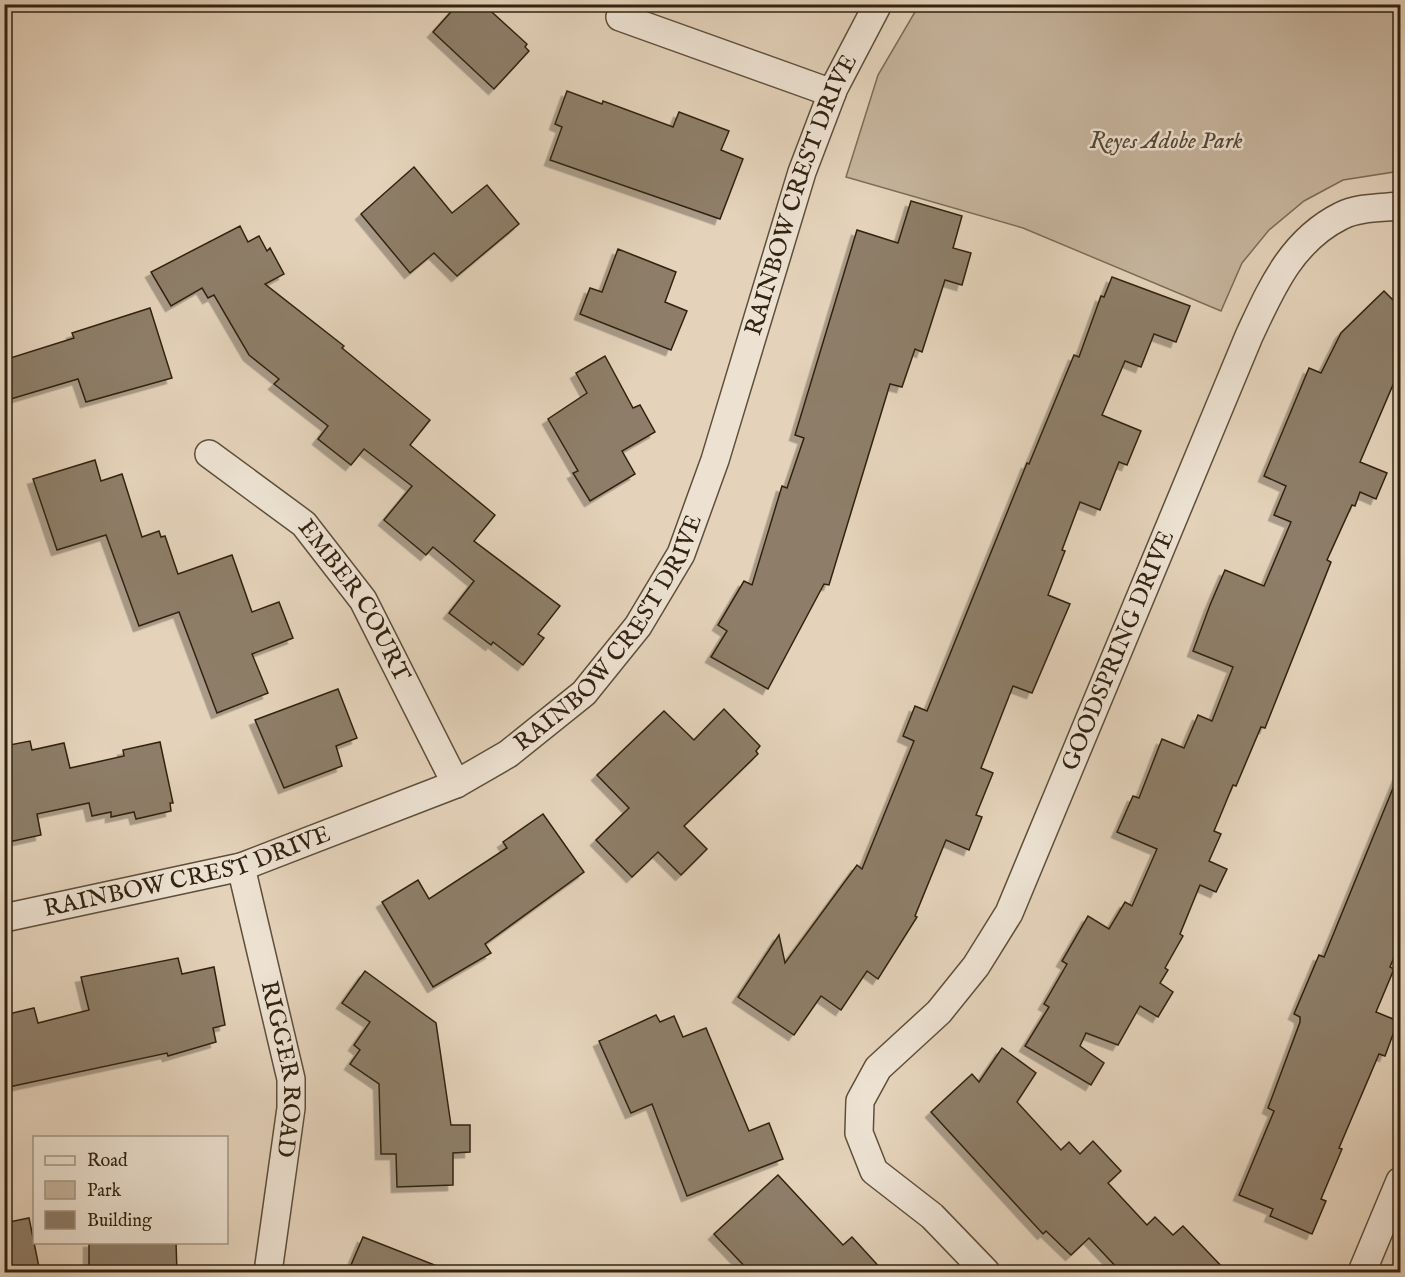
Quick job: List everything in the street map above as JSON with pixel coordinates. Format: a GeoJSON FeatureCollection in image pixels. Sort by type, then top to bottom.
{"type":"FeatureCollection","features":[{"type":"Feature","properties":{"kind":"street","name":"RAINBOW CREST DRIVE"},"geometry":{"type":"LineString","coordinates":[[4,918],[241,867],[456,784],[508,754],[584,693],[638,626],[681,554],[715,460],[802,172],[832,93],[878,4]]}},
{"type":"Feature","properties":{"kind":"street"},"geometry":{"type":"LineString","coordinates":[[620,16],[832,93]]}},
{"type":"Feature","properties":{"kind":"street","name":"GOODSPRING DRIVE"},"geometry":{"type":"LineString","coordinates":[[986,1272],[932,1216],[874,1171],[859,1133],[861,1101],[878,1068],[939,1012],[976,966],[1009,913],[1249,336],[1281,269],[1306,241],[1341,215],[1369,208],[1401,206]]}},
{"type":"Feature","properties":{"kind":"street","name":"EMBER COURT"},"geometry":{"type":"LineString","coordinates":[[209,454],[304,524],[363,600],[456,784]]}},
{"type":"Feature","properties":{"kind":"street","name":"RIGGER ROAD"},"geometry":{"type":"LineString","coordinates":[[241,867],[291,1079],[291,1108],[268,1272]]}},
{"type":"Feature","properties":{"kind":"street"},"geometry":{"type":"LineString","coordinates":[[1362,1272],[1401,1181]]}},
{"type":"Feature","properties":{"kind":"green space","name":"Reyes Adobe Park"},"geometry":{"type":"Polygon","coordinates":[[[919,5],[1400,5],[1400,171],[1343,180],[1304,201],[1269,230],[1242,263],[1221,311],[1023,228],[846,177],[878,75],[919,5]]]}},
{"type":"Feature","properties":{"kind":"building"},"geometry":{"type":"Polygon","coordinates":[[[458,4],[483,4],[527,44],[525,47],[529,51],[494,89],[433,32],[458,4]]]}},
{"type":"Feature","properties":{"kind":"building"},"geometry":{"type":"Polygon","coordinates":[[[567,91],[602,104],[603,101],[673,127],[679,112],[729,131],[721,150],[743,159],[720,219],[550,160],[562,127],[555,124],[567,91]]]}},
{"type":"Feature","properties":{"kind":"building"},"geometry":{"type":"Polygon","coordinates":[[[414,167],[452,213],[487,185],[519,224],[457,276],[434,253],[410,273],[361,214],[414,167]]]}},
{"type":"Feature","properties":{"kind":"building"},"geometry":{"type":"Polygon","coordinates":[[[911,201],[962,216],[953,248],[971,253],[962,285],[945,280],[922,352],[915,349],[902,387],[890,384],[829,585],[824,584],[768,689],[711,657],[727,631],[718,625],[744,581],[752,585],[782,486],[787,488],[804,438],[795,435],[857,230],[898,243],[911,201]]]}},
{"type":"Feature","properties":{"kind":"building"},"geometry":{"type":"Polygon","coordinates":[[[240,226],[248,242],[259,236],[267,251],[270,248],[284,274],[265,284],[344,346],[342,348],[430,420],[410,445],[495,515],[474,541],[560,606],[538,634],[544,638],[523,665],[493,642],[491,645],[449,613],[474,581],[433,547],[426,555],[384,520],[412,486],[364,449],[351,465],[318,439],[328,426],[274,384],[279,379],[249,355],[214,295],[208,298],[202,288],[171,306],[151,272],[240,226]]]}},
{"type":"Feature","properties":{"kind":"building"},"geometry":{"type":"Polygon","coordinates":[[[618,249],[676,272],[665,302],[687,311],[671,350],[580,314],[590,288],[602,292],[618,249]]]}},
{"type":"Feature","properties":{"kind":"building"},"geometry":{"type":"Polygon","coordinates":[[[1112,277],[1190,306],[1176,342],[1154,334],[1141,367],[1125,361],[1102,415],[1141,431],[1127,465],[1119,462],[1100,510],[1080,502],[1048,595],[1070,604],[1032,693],[1013,686],[981,768],[993,773],[976,815],[982,817],[969,850],[946,840],[915,916],[917,917],[878,979],[867,971],[841,1010],[821,996],[794,1035],[738,997],[779,935],[785,963],[857,865],[862,869],[914,741],[903,736],[915,706],[927,711],[1027,463],[1029,464],[1074,355],[1079,357],[1101,296],[1104,297],[1112,277]]]}},
{"type":"Feature","properties":{"kind":"building"},"geometry":{"type":"Polygon","coordinates":[[[1384,291],[1401,308],[1401,366],[1360,462],[1387,473],[1376,499],[1360,492],[1355,506],[1352,505],[1327,560],[1331,562],[1265,728],[1261,727],[1214,831],[1221,834],[1209,861],[1227,869],[1216,892],[1200,885],[1180,934],[1183,936],[1165,968],[1168,970],[1160,983],[1173,992],[1158,1017],[1140,1006],[1118,1045],[1086,1033],[1080,1046],[1104,1063],[1091,1085],[1025,1046],[1049,1007],[1044,1004],[1067,964],[1062,961],[1088,916],[1109,929],[1125,902],[1132,906],[1157,849],[1117,832],[1133,796],[1139,798],[1162,739],[1184,748],[1198,715],[1212,721],[1233,667],[1193,651],[1210,605],[1225,570],[1264,586],[1291,522],[1274,515],[1286,486],[1264,476],[1309,368],[1321,373],[1341,333],[1384,291]]]}},
{"type":"Feature","properties":{"kind":"building"},"geometry":{"type":"Polygon","coordinates":[[[150,308],[172,378],[86,402],[78,379],[4,401],[4,360],[74,338],[72,333],[150,308]]]}},
{"type":"Feature","properties":{"kind":"building"},"geometry":{"type":"Polygon","coordinates":[[[605,356],[633,408],[640,405],[655,432],[622,451],[635,474],[590,501],[573,473],[578,471],[548,419],[587,393],[576,373],[605,356]]]}},
{"type":"Feature","properties":{"kind":"building"},"geometry":{"type":"Polygon","coordinates":[[[95,460],[101,481],[122,474],[142,537],[159,531],[161,537],[165,536],[178,574],[232,555],[252,612],[279,602],[293,638],[252,654],[268,693],[217,713],[179,612],[139,626],[106,535],[57,550],[33,479],[95,460]]]}},
{"type":"Feature","properties":{"kind":"building"},"geometry":{"type":"Polygon","coordinates":[[[338,689],[357,738],[336,746],[342,766],[284,788],[255,720],[338,689]]]}},
{"type":"Feature","properties":{"kind":"building"},"geometry":{"type":"Polygon","coordinates":[[[724,709],[760,746],[756,751],[758,754],[684,826],[707,849],[681,875],[658,852],[632,877],[596,840],[629,808],[597,775],[664,711],[694,740],[724,709]]]}},
{"type":"Feature","properties":{"kind":"building"},"geometry":{"type":"Polygon","coordinates":[[[30,741],[32,750],[64,743],[70,768],[124,756],[123,750],[160,742],[173,803],[170,803],[171,811],[136,819],[134,812],[111,817],[111,812],[92,816],[89,803],[37,814],[41,835],[4,843],[4,746],[30,741]]]}},
{"type":"Feature","properties":{"kind":"building"},"geometry":{"type":"Polygon","coordinates":[[[1400,771],[1401,941],[1390,967],[1394,969],[1376,1012],[1398,1021],[1385,1056],[1379,1054],[1339,1148],[1342,1149],[1321,1199],[1326,1201],[1312,1234],[1270,1216],[1273,1209],[1239,1195],[1274,1111],[1268,1108],[1300,1022],[1300,1017],[1294,1014],[1319,955],[1324,957],[1400,771]]]}},
{"type":"Feature","properties":{"kind":"building"},"geometry":{"type":"Polygon","coordinates":[[[543,814],[584,872],[485,944],[491,953],[433,987],[382,902],[418,880],[429,899],[507,848],[503,842],[543,814]]]}},
{"type":"Feature","properties":{"kind":"building"},"geometry":{"type":"Polygon","coordinates":[[[178,958],[182,974],[214,967],[225,1025],[213,1028],[216,1042],[168,1056],[167,1053],[4,1088],[4,1015],[34,1008],[38,1023],[89,1010],[81,977],[178,958]]]}},
{"type":"Feature","properties":{"kind":"building"},"geometry":{"type":"Polygon","coordinates":[[[365,971],[436,1023],[451,1125],[470,1125],[470,1152],[453,1153],[453,1185],[397,1187],[396,1154],[381,1154],[379,1084],[350,1064],[360,1050],[354,1045],[370,1022],[342,1003],[365,971]]]}},
{"type":"Feature","properties":{"kind":"building"},"geometry":{"type":"Polygon","coordinates":[[[656,1015],[660,1022],[674,1016],[683,1037],[706,1028],[749,1131],[769,1123],[783,1159],[687,1196],[652,1104],[631,1113],[599,1041],[656,1015]]]}},
{"type":"Feature","properties":{"kind":"building"},"geometry":{"type":"Polygon","coordinates":[[[1002,1048],[1036,1073],[1017,1102],[1061,1150],[1069,1142],[1080,1154],[1093,1141],[1121,1171],[1108,1183],[1147,1225],[1155,1217],[1173,1235],[1183,1226],[1227,1272],[1121,1272],[1089,1238],[1071,1255],[1046,1231],[1043,1234],[931,1112],[972,1074],[979,1082],[1002,1048]]]}},
{"type":"Feature","properties":{"kind":"building"},"geometry":{"type":"Polygon","coordinates":[[[778,1175],[843,1245],[852,1237],[884,1272],[750,1272],[714,1234],[778,1175]]]}},
{"type":"Feature","properties":{"kind":"building"},"geometry":{"type":"Polygon","coordinates":[[[29,1218],[40,1272],[4,1272],[4,1223],[29,1218]]]}},
{"type":"Feature","properties":{"kind":"building"},"geometry":{"type":"Polygon","coordinates":[[[363,1237],[450,1271],[348,1272],[363,1237]]]}},
{"type":"Feature","properties":{"kind":"building"},"geometry":{"type":"Polygon","coordinates":[[[89,1244],[176,1244],[177,1272],[89,1271],[89,1244]]]}}]}
